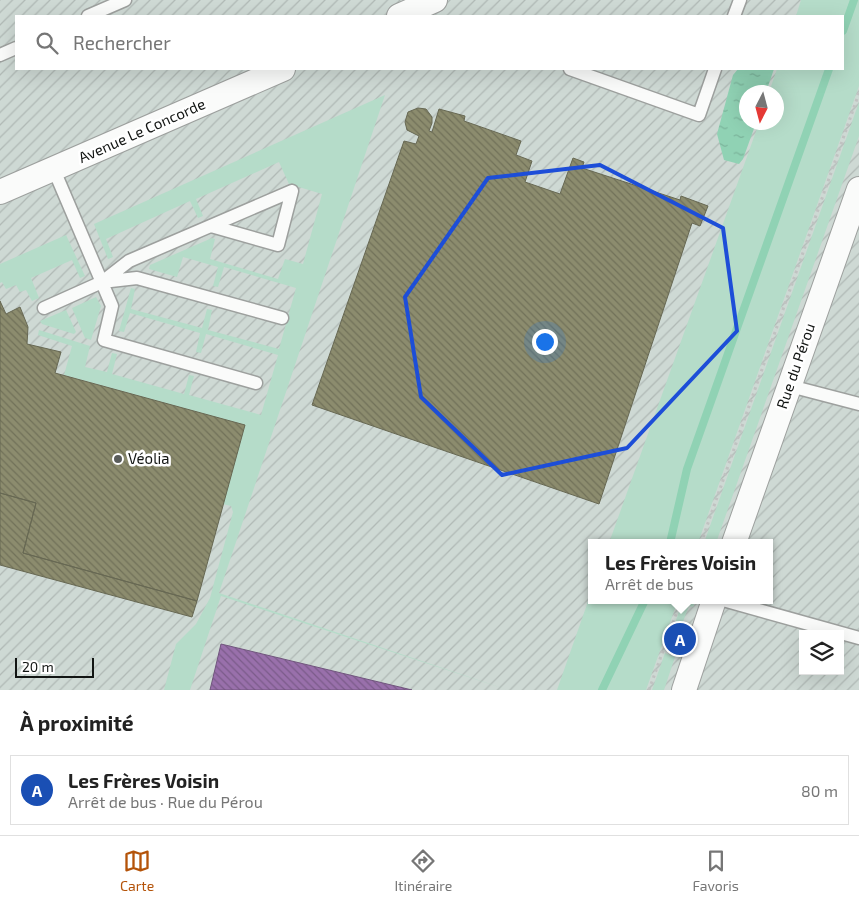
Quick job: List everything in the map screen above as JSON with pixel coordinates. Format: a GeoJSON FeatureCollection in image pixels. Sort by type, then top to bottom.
{"type":"FeatureCollection","features":[{"type":"Feature","properties":{"kind":"street"},"geometry":{"type":"LineString","coordinates":[[401,15],[435,0]]}},
{"type":"Feature","properties":{"kind":"street","name":"Avenue Le Concorde"},"geometry":{"type":"LineString","coordinates":[[0,192],[281,70]]}},
{"type":"Feature","properties":{"kind":"street","name":"Rue du Pérou"},"geometry":{"type":"LineString","coordinates":[[735,539],[859,189]]}},
{"type":"Feature","properties":{"kind":"street"},"geometry":{"type":"LineString","coordinates":[[684,690],[713,604]]}},
{"type":"Feature","properties":{"kind":"lane"},"geometry":{"type":"LineString","coordinates":[[90,15],[125,0]]}},
{"type":"Feature","properties":{"kind":"lane"},"geometry":{"type":"LineString","coordinates":[[734,15],[740,0]]}},
{"type":"Feature","properties":{"kind":"lane"},"geometry":{"type":"LineString","coordinates":[[0,55],[15,48]]}},
{"type":"Feature","properties":{"kind":"lane"},"geometry":{"type":"LineString","coordinates":[[573,70],[699,114],[715,70]]}},
{"type":"Feature","properties":{"kind":"lane"},"geometry":{"type":"LineString","coordinates":[[54,170],[112,306],[104,340],[256,384]]}},
{"type":"Feature","properties":{"kind":"lane"},"geometry":{"type":"LineString","coordinates":[[44,308],[102,282],[129,261],[292,191],[278,246],[211,226]]}},
{"type":"Feature","properties":{"kind":"lane"},"geometry":{"type":"LineString","coordinates":[[102,282],[137,278],[282,318]]}},
{"type":"Feature","properties":{"kind":"lane"},"geometry":{"type":"LineString","coordinates":[[790,386],[859,404]]}},
{"type":"Feature","properties":{"kind":"lane"},"geometry":{"type":"LineString","coordinates":[[737,604],[859,638]]}},
{"type":"Feature","properties":{"kind":"path"},"geometry":{"type":"LineString","coordinates":[[702,539],[859,93]]}},
{"type":"Feature","properties":{"kind":"path"},"geometry":{"type":"LineString","coordinates":[[649,690],[680,604]]}},
{"type":"Feature","properties":{"kind":"highlighted area"},"geometry":{"type":"Polygon","coordinates":[[[600,165],[723,228],[737,331],[627,448],[502,475],[421,397],[405,297],[488,178],[600,165]]]}},
{"type":"Feature","properties":{"kind":"shaded area"},"geometry":{"type":"Polygon","coordinates":[[[0,0],[859,0],[859,690],[0,690],[0,0]]]}},
{"type":"Feature","properties":{"kind":"shaded area"},"geometry":{"type":"Polygon","coordinates":[[[801,0],[859,0],[859,86],[699,539],[610,539],[756,130],[784,130],[784,85],[771,85],[777,70],[844,70],[844,15],[796,15],[801,0]]]}},
{"type":"Feature","properties":{"kind":"shaded area"},"geometry":{"type":"Polygon","coordinates":[[[385,95],[219,593],[508,690],[221,596],[190,690],[164,690],[176,644],[196,624],[210,598],[233,512],[231,506],[223,504],[244,425],[64,375],[72,346],[38,335],[39,330],[90,346],[85,367],[107,372],[112,353],[117,354],[112,374],[184,394],[189,375],[194,376],[189,395],[261,415],[278,355],[206,334],[201,353],[196,352],[200,333],[130,313],[124,332],[119,331],[131,288],[135,289],[131,309],[202,328],[207,309],[212,310],[208,330],[279,349],[296,288],[224,267],[218,287],[213,286],[218,267],[183,257],[177,277],[149,269],[150,265],[212,238],[215,239],[210,259],[278,279],[285,259],[303,264],[322,194],[289,184],[279,162],[196,199],[203,216],[198,218],[190,201],[106,239],[113,257],[108,259],[94,224],[385,95]]]}},
{"type":"Feature","properties":{"kind":"shaded area"},"geometry":{"type":"Polygon","coordinates":[[[859,102],[859,136],[717,539],[705,539],[859,102]]]}},
{"type":"Feature","properties":{"kind":"shaded area"},"geometry":{"type":"Polygon","coordinates":[[[66,235],[85,276],[80,278],[72,260],[31,278],[39,298],[32,301],[26,290],[20,292],[16,285],[6,289],[2,282],[0,283],[0,264],[66,235]]]}},
{"type":"Feature","properties":{"kind":"shaded area"},"geometry":{"type":"Polygon","coordinates":[[[96,297],[101,306],[91,340],[85,338],[72,308],[96,297]]]}},
{"type":"Feature","properties":{"kind":"shaded area"},"geometry":{"type":"Polygon","coordinates":[[[66,310],[76,332],[74,334],[42,324],[40,321],[66,310]]]}},
{"type":"Feature","properties":{"kind":"shaded area"},"geometry":{"type":"Polygon","coordinates":[[[588,602],[588,604],[677,604],[646,690],[557,690],[588,602]]]}},
{"type":"Feature","properties":{"kind":"shaded area"},"geometry":{"type":"Polygon","coordinates":[[[682,604],[694,604],[693,607],[689,606],[675,642],[669,640],[682,604]]]}},
{"type":"Feature","properties":{"kind":"shaded area"},"geometry":{"type":"Polygon","coordinates":[[[665,653],[675,657],[664,690],[652,690],[665,653]]]}},
{"type":"Feature","properties":{"kind":"water"},"geometry":{"type":"Polygon","coordinates":[[[737,70],[774,70],[768,85],[739,85],[739,130],[753,130],[743,159],[739,164],[724,160],[717,134],[733,75],[737,70]]]}},
{"type":"Feature","properties":{"kind":"building: Bureaux"},"geometry":{"type":"Polygon","coordinates":[[[221,644],[412,690],[210,690],[221,644]]]}},
{"type":"Feature","properties":{"kind":"building: Industrie"},"geometry":{"type":"Polygon","coordinates":[[[418,108],[426,109],[432,117],[429,131],[432,132],[439,109],[465,116],[464,121],[521,141],[516,155],[532,161],[525,182],[560,194],[573,158],[584,162],[582,168],[680,200],[681,196],[708,206],[700,226],[692,223],[599,504],[312,405],[404,141],[416,144],[419,136],[407,130],[405,122],[408,112],[418,108]]]}},
{"type":"Feature","properties":{"kind":"building: Industrie","name":"Véolia"},"geometry":{"type":"Polygon","coordinates":[[[0,301],[6,314],[20,307],[28,327],[27,344],[61,352],[55,373],[245,425],[197,601],[23,553],[36,503],[0,493],[0,301]]]}},
{"type":"Feature","properties":{"kind":"building: Industrie"},"geometry":{"type":"Polygon","coordinates":[[[0,493],[36,503],[23,553],[197,601],[192,617],[0,565],[0,493]]]}},
{"type":"Feature","properties":{"kind":"waterway"},"geometry":{"type":"LineString","coordinates":[[844,28],[854,0]]}},
{"type":"Feature","properties":{"kind":"waterway"},"geometry":{"type":"LineString","coordinates":[[671,539],[687,469],[829,70]]}},
{"type":"Feature","properties":{"kind":"waterway"},"geometry":{"type":"LineString","coordinates":[[602,690],[643,604]]}},
{"type":"Feature","properties":{"kind":"place","name":"Véolia"},"geometry":{"type":"Point","coordinates":[118,459]}},
{"type":"Feature","properties":{"kind":"place","name":"Les Frères Voisin"},"geometry":{"type":"Point","coordinates":[680,639]}}]}
